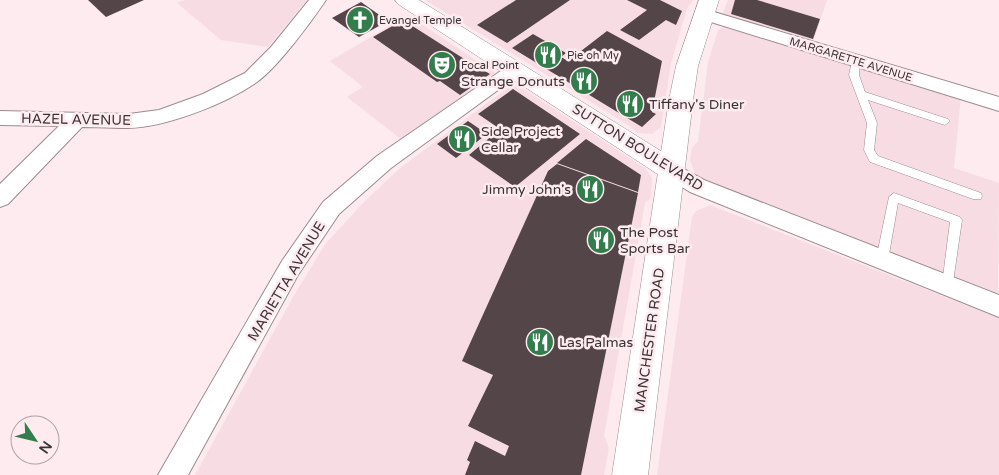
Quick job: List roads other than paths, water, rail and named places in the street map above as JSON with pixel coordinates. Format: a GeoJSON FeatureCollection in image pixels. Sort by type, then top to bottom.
{"type":"FeatureCollection","features":[{"type":"Feature","properties":{"kind":"main road","name":"SUTTON BOULEVARD"},"geometry":{"type":"LineString","coordinates":[[405,0],[672,170]]}},
{"type":"Feature","properties":{"kind":"main road","name":"MANCHESTER ROAD"},"geometry":{"type":"LineString","coordinates":[[630,475],[653,316],[674,145],[687,66],[706,7]]}},
{"type":"Feature","properties":{"kind":"street","name":"HAZEL AVENUE"},"geometry":{"type":"LineString","coordinates":[[0,118],[129,122],[153,118],[210,99],[251,77],[277,51],[318,0]]}},
{"type":"Feature","properties":{"kind":"street","name":"MARGARETTE AVENUE"},"geometry":{"type":"LineString","coordinates":[[706,7],[856,61],[999,104]]}},
{"type":"Feature","properties":{"kind":"street","name":"MARIETTA AVENUE"},"geometry":{"type":"LineString","coordinates":[[172,475],[290,268],[331,208],[384,162],[514,70]]}},
{"type":"Feature","properties":{"kind":"street"},"geometry":{"type":"LineString","coordinates":[[0,198],[77,120]]}},
{"type":"Feature","properties":{"kind":"street","name":"SUTTON BOULEVARD"},"geometry":{"type":"LineString","coordinates":[[672,170],[697,186],[999,306]]}},
{"type":"Feature","properties":{"kind":"lane"},"geometry":{"type":"LineString","coordinates":[[856,61],[854,75],[872,123],[869,150],[874,160],[978,196]]}},
{"type":"Feature","properties":{"kind":"lane"},"geometry":{"type":"LineString","coordinates":[[861,94],[945,121]]}},
{"type":"Feature","properties":{"kind":"lane"},"geometry":{"type":"LineString","coordinates":[[882,260],[894,197],[956,220],[948,285]]}},
{"type":"Feature","properties":{"kind":"place","name":"Evangel Temple"},"geometry":{"type":"Point","coordinates":[360,20]}},
{"type":"Feature","properties":{"kind":"place","name":"Pie oh My"},"geometry":{"type":"Point","coordinates":[548,55]}},
{"type":"Feature","properties":{"kind":"place","name":"Focal Point"},"geometry":{"type":"Point","coordinates":[442,65]}},
{"type":"Feature","properties":{"kind":"place","name":"Strange Donuts"},"geometry":{"type":"Point","coordinates":[584,81]}},
{"type":"Feature","properties":{"kind":"place","name":"Tiffany's Diner"},"geometry":{"type":"Point","coordinates":[630,104]}},
{"type":"Feature","properties":{"kind":"place","name":"Side Project Cellar"},"geometry":{"type":"Point","coordinates":[462,139]}},
{"type":"Feature","properties":{"kind":"place","name":"Jimmy John's"},"geometry":{"type":"Point","coordinates":[590,189]}},
{"type":"Feature","properties":{"kind":"place","name":"The Post Sports Bar"},"geometry":{"type":"Point","coordinates":[601,240]}},
{"type":"Feature","properties":{"kind":"place","name":"Las Palmas"},"geometry":{"type":"Point","coordinates":[540,342]}}]}
